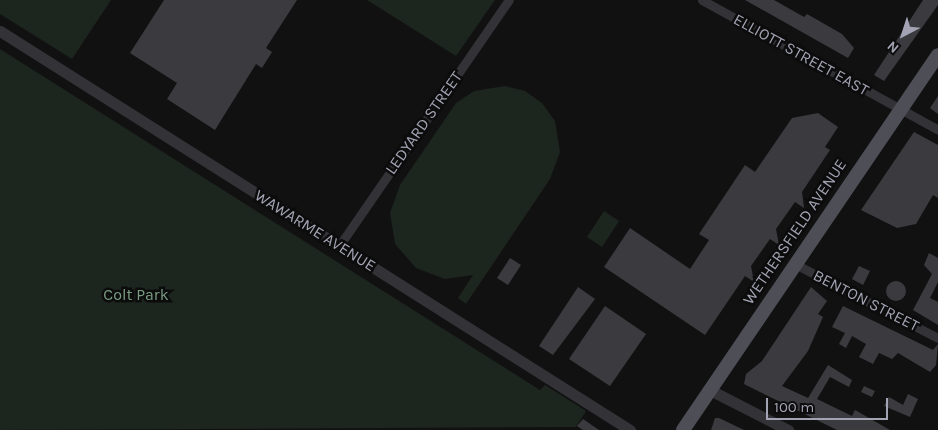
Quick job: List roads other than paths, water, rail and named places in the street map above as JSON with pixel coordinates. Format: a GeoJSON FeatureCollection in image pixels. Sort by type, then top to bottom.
{"type":"FeatureCollection","features":[{"type":"Feature","properties":{"kind":"main road","name":"WETHERSFIELD AVENUE"},"geometry":{"type":"LineString","coordinates":[[682,430],[938,54]]}},
{"type":"Feature","properties":{"kind":"street","name":"LEDYARD STREET"},"geometry":{"type":"LineString","coordinates":[[339,246],[509,0]]}},
{"type":"Feature","properties":{"kind":"street","name":"ELLIOTT STREET EAST"},"geometry":{"type":"LineString","coordinates":[[702,0],[938,130]]}},
{"type":"Feature","properties":{"kind":"street","name":"WAWARME AVENUE"},"geometry":{"type":"LineString","coordinates":[[0,31],[630,430]]}},
{"type":"Feature","properties":{"kind":"street","name":"BENTON STREET"},"geometry":{"type":"LineString","coordinates":[[795,264],[938,338]]}},
{"type":"Feature","properties":{"kind":"street"},"geometry":{"type":"LineString","coordinates":[[710,390],[788,430]]}},
{"type":"Feature","properties":{"kind":"park label","name":"Colt Park"},"geometry":{"type":"Point","coordinates":[136,295]}}]}
